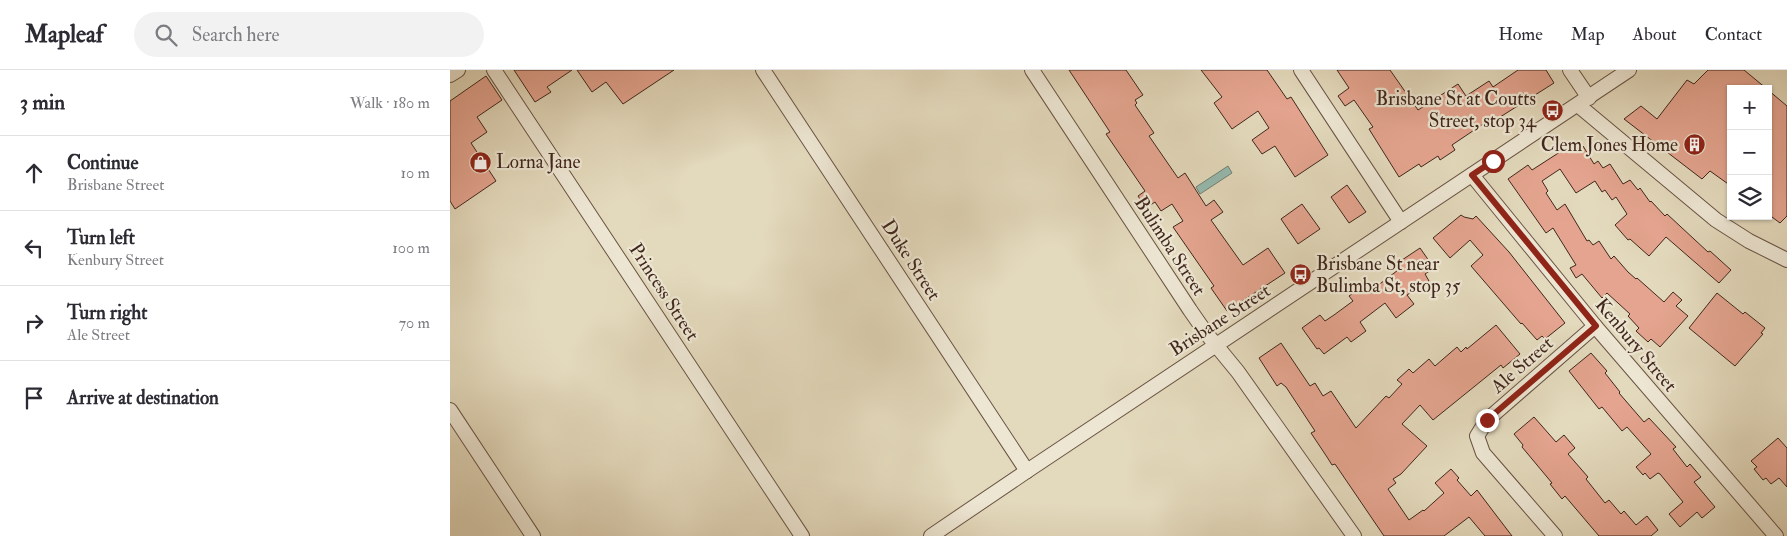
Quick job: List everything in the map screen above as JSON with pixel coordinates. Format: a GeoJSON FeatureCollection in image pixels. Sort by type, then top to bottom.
{"type":"FeatureCollection","features":[{"type":"Feature","properties":{"kind":"street"},"geometry":{"type":"LineString","coordinates":[[450,76],[458,70]]}},
{"type":"Feature","properties":{"kind":"street","name":"Princess Street"},"geometry":{"type":"LineString","coordinates":[[494,70],[802,536]]}},
{"type":"Feature","properties":{"kind":"street","name":"Duke Street"},"geometry":{"type":"LineString","coordinates":[[763,70],[1027,471]]}},
{"type":"Feature","properties":{"kind":"street","name":"Bulimba Street"},"geometry":{"type":"LineString","coordinates":[[1032,70],[1190,310],[1238,372],[1354,536]]}},
{"type":"Feature","properties":{"kind":"street"},"geometry":{"type":"LineString","coordinates":[[1300,70],[1401,222]]}},
{"type":"Feature","properties":{"kind":"street"},"geometry":{"type":"LineString","coordinates":[[1570,70],[1583,102],[1716,220],[1749,241],[1787,260]]}},
{"type":"Feature","properties":{"kind":"street","name":"Brisbane Street"},"geometry":{"type":"LineString","coordinates":[[931,536],[1629,70]]}},
{"type":"Feature","properties":{"kind":"street","name":"Kenbury Street"},"geometry":{"type":"LineString","coordinates":[[1472,175],[1596,326],[1776,536]]}},
{"type":"Feature","properties":{"kind":"street","name":"Ale Street"},"geometry":{"type":"LineString","coordinates":[[1555,536],[1483,453],[1477,436],[1487,420],[1596,326]]}},
{"type":"Feature","properties":{"kind":"street"},"geometry":{"type":"LineString","coordinates":[[450,410],[533,536]]}},
{"type":"Feature","properties":{"kind":"water"},"geometry":{"type":"Polygon","coordinates":[[[1228,166],[1232,173],[1200,194],[1196,187],[1228,166]]]}},
{"type":"Feature","properties":{"kind":"building"},"geometry":{"type":"Polygon","coordinates":[[[514,70],[572,70],[547,87],[551,92],[535,102],[514,70]]]}},
{"type":"Feature","properties":{"kind":"building"},"geometry":{"type":"Polygon","coordinates":[[[577,70],[674,70],[623,104],[606,82],[592,92],[577,70]]]}},
{"type":"Feature","properties":{"kind":"building"},"geometry":{"type":"Polygon","coordinates":[[[1069,70],[1126,70],[1143,95],[1135,100],[1137,103],[1135,105],[1154,133],[1149,136],[1178,178],[1185,173],[1206,206],[1214,200],[1223,212],[1211,220],[1243,265],[1268,248],[1285,273],[1227,311],[1211,288],[1214,286],[1173,227],[1183,221],[1172,204],[1161,211],[1155,202],[1146,208],[1138,196],[1145,191],[1106,134],[1110,132],[1069,70]]]}},
{"type":"Feature","properties":{"kind":"building"},"geometry":{"type":"Polygon","coordinates":[[[1201,70],[1267,70],[1287,99],[1291,97],[1328,155],[1295,177],[1275,146],[1262,154],[1252,140],[1269,128],[1258,111],[1232,129],[1214,103],[1222,97],[1201,70]]]}},
{"type":"Feature","properties":{"kind":"building"},"geometry":{"type":"Polygon","coordinates":[[[1337,70],[1390,70],[1418,110],[1458,84],[1466,96],[1489,81],[1493,87],[1518,70],[1546,70],[1554,83],[1497,119],[1495,116],[1452,145],[1455,150],[1440,160],[1438,156],[1421,167],[1419,164],[1399,177],[1369,129],[1373,127],[1354,100],[1345,106],[1338,96],[1349,88],[1337,70]]]}},
{"type":"Feature","properties":{"kind":"building","name":"Clem Jones Home"},"geometry":{"type":"Polygon","coordinates":[[[1708,70],[1744,70],[1762,85],[1727,85],[1727,183],[1710,171],[1702,179],[1624,119],[1641,106],[1657,119],[1687,80],[1694,84],[1708,70]]]}},
{"type":"Feature","properties":{"kind":"building"},"geometry":{"type":"Polygon","coordinates":[[[486,76],[502,100],[477,117],[487,132],[471,143],[496,181],[455,209],[450,201],[450,101],[486,76]]]}},
{"type":"Feature","properties":{"kind":"building"},"geometry":{"type":"Polygon","coordinates":[[[1772,93],[1787,106],[1787,216],[1780,223],[1772,217],[1772,93]]]}},
{"type":"Feature","properties":{"kind":"building"},"geometry":{"type":"Polygon","coordinates":[[[1577,141],[1581,147],[1583,146],[1594,164],[1598,161],[1603,168],[1610,164],[1623,184],[1630,180],[1638,190],[1640,188],[1650,202],[1665,216],[1667,214],[1708,252],[1710,251],[1731,270],[1719,283],[1666,237],[1649,256],[1630,239],[1628,240],[1615,225],[1627,214],[1616,197],[1612,200],[1605,190],[1602,192],[1595,181],[1576,193],[1560,169],[1542,181],[1548,191],[1546,193],[1557,210],[1565,204],[1587,241],[1589,240],[1593,245],[1599,241],[1611,259],[1614,256],[1628,272],[1664,302],[1673,292],[1682,300],[1676,306],[1688,316],[1660,347],[1651,339],[1648,342],[1636,331],[1639,328],[1628,316],[1630,314],[1607,293],[1602,298],[1582,274],[1576,278],[1570,268],[1576,265],[1553,228],[1546,233],[1508,179],[1528,165],[1532,170],[1577,141]]]}},
{"type":"Feature","properties":{"kind":"building"},"geometry":{"type":"Polygon","coordinates":[[[1347,185],[1366,212],[1349,223],[1331,197],[1347,185]]]}},
{"type":"Feature","properties":{"kind":"building"},"geometry":{"type":"Polygon","coordinates":[[[1302,204],[1320,229],[1298,244],[1281,219],[1302,204]]]}},
{"type":"Feature","properties":{"kind":"building"},"geometry":{"type":"Polygon","coordinates":[[[1461,215],[1473,219],[1476,216],[1509,252],[1565,323],[1545,339],[1542,336],[1537,340],[1471,266],[1483,255],[1470,240],[1450,258],[1433,238],[1461,215]]]}},
{"type":"Feature","properties":{"kind":"building"},"geometry":{"type":"Polygon","coordinates":[[[1420,248],[1434,268],[1425,274],[1429,281],[1407,295],[1414,304],[1396,318],[1385,303],[1360,322],[1366,331],[1351,342],[1347,337],[1324,354],[1319,348],[1317,349],[1302,328],[1320,315],[1325,321],[1334,315],[1353,301],[1349,296],[1363,286],[1368,293],[1402,267],[1399,262],[1420,248]]]}},
{"type":"Feature","properties":{"kind":"building"},"geometry":{"type":"Polygon","coordinates":[[[1717,293],[1743,314],[1745,312],[1765,328],[1761,333],[1763,334],[1735,366],[1689,328],[1717,293]]]}},
{"type":"Feature","properties":{"kind":"building"},"geometry":{"type":"Polygon","coordinates":[[[1496,325],[1520,354],[1503,368],[1501,365],[1433,420],[1420,405],[1402,424],[1427,446],[1401,474],[1393,479],[1396,483],[1388,489],[1409,520],[1424,511],[1444,493],[1435,483],[1451,469],[1459,478],[1457,480],[1471,496],[1477,490],[1512,536],[1485,536],[1469,517],[1444,536],[1384,536],[1335,464],[1332,465],[1311,433],[1315,431],[1286,387],[1281,383],[1277,386],[1259,358],[1281,343],[1310,386],[1315,383],[1323,396],[1331,391],[1356,428],[1386,396],[1389,398],[1402,384],[1397,380],[1409,369],[1413,373],[1429,359],[1435,366],[1457,347],[1461,352],[1466,347],[1467,349],[1496,325]]]}},
{"type":"Feature","properties":{"kind":"building"},"geometry":{"type":"Polygon","coordinates":[[[1591,353],[1607,371],[1605,373],[1619,393],[1644,422],[1649,418],[1676,447],[1673,449],[1687,467],[1690,464],[1701,477],[1694,482],[1715,507],[1702,518],[1697,512],[1680,527],[1669,514],[1683,502],[1660,474],[1658,473],[1650,479],[1645,473],[1643,475],[1636,467],[1651,454],[1627,427],[1622,431],[1602,407],[1599,409],[1569,371],[1591,353]]]}},
{"type":"Feature","properties":{"kind":"building"},"geometry":{"type":"Polygon","coordinates":[[[1534,417],[1556,442],[1564,435],[1575,448],[1568,454],[1588,477],[1586,479],[1605,503],[1609,500],[1621,514],[1624,511],[1636,525],[1647,516],[1658,530],[1651,536],[1599,536],[1565,496],[1562,499],[1514,434],[1534,417]]]}},
{"type":"Feature","properties":{"kind":"building"},"geometry":{"type":"Polygon","coordinates":[[[1778,438],[1787,448],[1787,487],[1779,478],[1771,484],[1766,478],[1763,480],[1754,469],[1757,467],[1751,461],[1778,438]]]}},
{"type":"Feature","properties":{"kind":"place","name":"Brisbane St at Coutts Street, stop 34"},"geometry":{"type":"Point","coordinates":[1552,110]}},
{"type":"Feature","properties":{"kind":"place","name":"Clem Jones Home"},"geometry":{"type":"Point","coordinates":[1694,145]}},
{"type":"Feature","properties":{"kind":"place","name":"Lorna Jane"},"geometry":{"type":"Point","coordinates":[480,162]}},
{"type":"Feature","properties":{"kind":"place","name":"Brisbane St near Bulimba St, stop 35"},"geometry":{"type":"Point","coordinates":[1300,275]}},
{"type":"Feature","properties":{"kind":"route"},"geometry":{"type":"LineString","coordinates":[[1487,420],[1596,326],[1472,175],[1493,161]]}}]}
